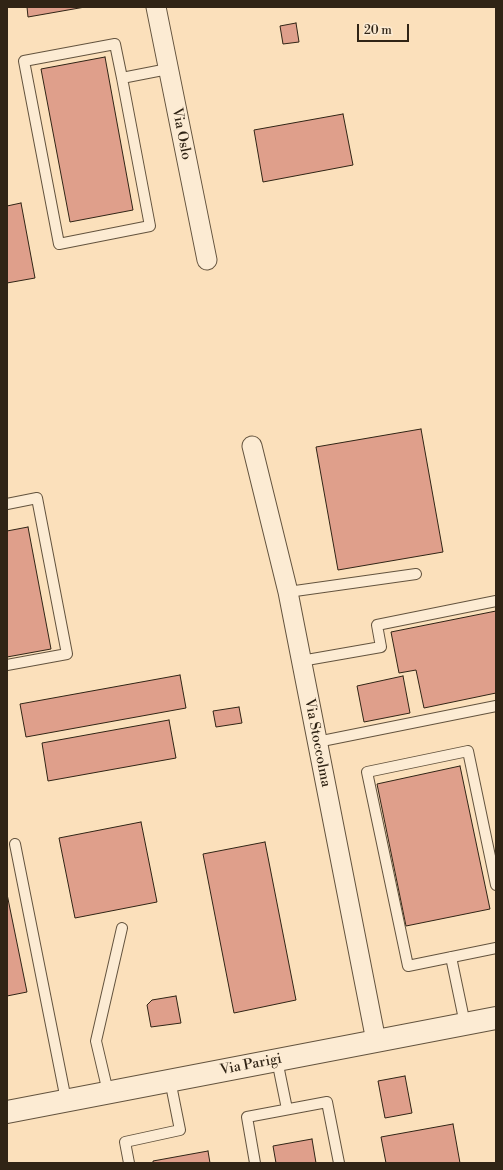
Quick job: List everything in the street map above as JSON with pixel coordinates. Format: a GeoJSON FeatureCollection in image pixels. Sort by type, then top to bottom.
{"type":"FeatureCollection","features":[{"type":"Feature","properties":{"kind":"street","name":"Via Oslo"},"geometry":{"type":"LineString","coordinates":[[156,7],[207,260]]}},
{"type":"Feature","properties":{"kind":"street","name":"Via Stoccolma"},"geometry":{"type":"LineString","coordinates":[[252,446],[288,592],[376,1041]]}},
{"type":"Feature","properties":{"kind":"street","name":"Via Parigi"},"geometry":{"type":"LineString","coordinates":[[7,1112],[465,1024],[496,1020]]}},
{"type":"Feature","properties":{"kind":"lane"},"geometry":{"type":"LineString","coordinates":[[115,44],[122,78],[150,226],[59,244],[24,61],[115,44]]}},
{"type":"Feature","properties":{"kind":"lane"},"geometry":{"type":"LineString","coordinates":[[122,78],[168,69]]}},
{"type":"Feature","properties":{"kind":"lane"},"geometry":{"type":"LineString","coordinates":[[7,504],[37,498],[67,654],[7,665]]}},
{"type":"Feature","properties":{"kind":"lane"},"geometry":{"type":"LineString","coordinates":[[288,592],[416,574]]}},
{"type":"Feature","properties":{"kind":"lane"},"geometry":{"type":"LineString","coordinates":[[301,661],[382,647],[377,625],[496,601]]}},
{"type":"Feature","properties":{"kind":"lane"},"geometry":{"type":"LineString","coordinates":[[317,742],[496,706]]}},
{"type":"Feature","properties":{"kind":"lane"},"geometry":{"type":"LineString","coordinates":[[496,885],[468,752],[368,772],[408,966],[496,948]]}},
{"type":"Feature","properties":{"kind":"lane"},"geometry":{"type":"LineString","coordinates":[[15,844],[66,1100]]}},
{"type":"Feature","properties":{"kind":"lane"},"geometry":{"type":"LineString","coordinates":[[108,1092],[96,1041],[122,928]]}},
{"type":"Feature","properties":{"kind":"lane"},"geometry":{"type":"LineString","coordinates":[[451,957],[465,1024]]}},
{"type":"Feature","properties":{"kind":"lane"},"geometry":{"type":"LineString","coordinates":[[276,1060],[287,1109]]}},
{"type":"Feature","properties":{"kind":"lane"},"geometry":{"type":"LineString","coordinates":[[129,1163],[125,1142],[180,1130],[170,1080]]}},
{"type":"Feature","properties":{"kind":"lane"},"geometry":{"type":"LineString","coordinates":[[255,1163],[246,1117],[327,1102],[339,1163]]}},
{"type":"Feature","properties":{"kind":"building"},"geometry":{"type":"Polygon","coordinates":[[[27,7],[85,7],[28,17],[27,7]]]}},
{"type":"Feature","properties":{"kind":"building"},"geometry":{"type":"Polygon","coordinates":[[[296,23],[299,42],[283,44],[280,26],[296,23]]]}},
{"type":"Feature","properties":{"kind":"building"},"geometry":{"type":"Polygon","coordinates":[[[105,57],[133,210],[70,222],[41,69],[105,57]]]}},
{"type":"Feature","properties":{"kind":"building"},"geometry":{"type":"Polygon","coordinates":[[[343,114],[353,165],[263,182],[254,130],[343,114]]]}},
{"type":"Feature","properties":{"kind":"building"},"geometry":{"type":"Polygon","coordinates":[[[21,203],[35,278],[7,283],[7,206],[21,203]]]}},
{"type":"Feature","properties":{"kind":"building"},"geometry":{"type":"Polygon","coordinates":[[[421,429],[443,552],[338,570],[316,447],[421,429]]]}},
{"type":"Feature","properties":{"kind":"building"},"geometry":{"type":"Polygon","coordinates":[[[28,527],[51,649],[7,657],[7,531],[28,527]]]}},
{"type":"Feature","properties":{"kind":"building"},"geometry":{"type":"Polygon","coordinates":[[[496,611],[496,693],[424,708],[416,670],[399,673],[391,632],[496,611]]]}},
{"type":"Feature","properties":{"kind":"building"},"geometry":{"type":"Polygon","coordinates":[[[180,675],[186,708],[26,737],[20,704],[180,675]]]}},
{"type":"Feature","properties":{"kind":"building"},"geometry":{"type":"Polygon","coordinates":[[[403,676],[410,713],[364,722],[357,686],[403,676]]]}},
{"type":"Feature","properties":{"kind":"building"},"geometry":{"type":"Polygon","coordinates":[[[239,707],[242,723],[216,727],[213,711],[239,707]]]}},
{"type":"Feature","properties":{"kind":"building"},"geometry":{"type":"Polygon","coordinates":[[[169,720],[176,758],[48,781],[42,743],[169,720]]]}},
{"type":"Feature","properties":{"kind":"building"},"geometry":{"type":"Polygon","coordinates":[[[460,766],[490,909],[406,926],[377,784],[460,766]]]}},
{"type":"Feature","properties":{"kind":"building"},"geometry":{"type":"Polygon","coordinates":[[[141,822],[157,902],[75,918],[59,838],[141,822]]]}},
{"type":"Feature","properties":{"kind":"building"},"geometry":{"type":"Polygon","coordinates":[[[265,842],[296,1000],[234,1013],[203,854],[265,842]]]}},
{"type":"Feature","properties":{"kind":"building"},"geometry":{"type":"Polygon","coordinates":[[[7,894],[27,992],[7,996],[7,894]]]}},
{"type":"Feature","properties":{"kind":"building"},"geometry":{"type":"Polygon","coordinates":[[[176,996],[181,1023],[151,1027],[147,1005],[152,1000],[176,996]]]}},
{"type":"Feature","properties":{"kind":"building"},"geometry":{"type":"Polygon","coordinates":[[[405,1076],[412,1113],[385,1118],[378,1081],[405,1076]]]}},
{"type":"Feature","properties":{"kind":"building"},"geometry":{"type":"Polygon","coordinates":[[[453,1124],[460,1163],[386,1163],[381,1137],[453,1124]]]}},
{"type":"Feature","properties":{"kind":"building"},"geometry":{"type":"Polygon","coordinates":[[[312,1139],[316,1163],[276,1163],[273,1146],[312,1139]]]}},
{"type":"Feature","properties":{"kind":"building"},"geometry":{"type":"Polygon","coordinates":[[[208,1151],[210,1163],[153,1163],[153,1161],[208,1151]]]}}]}
